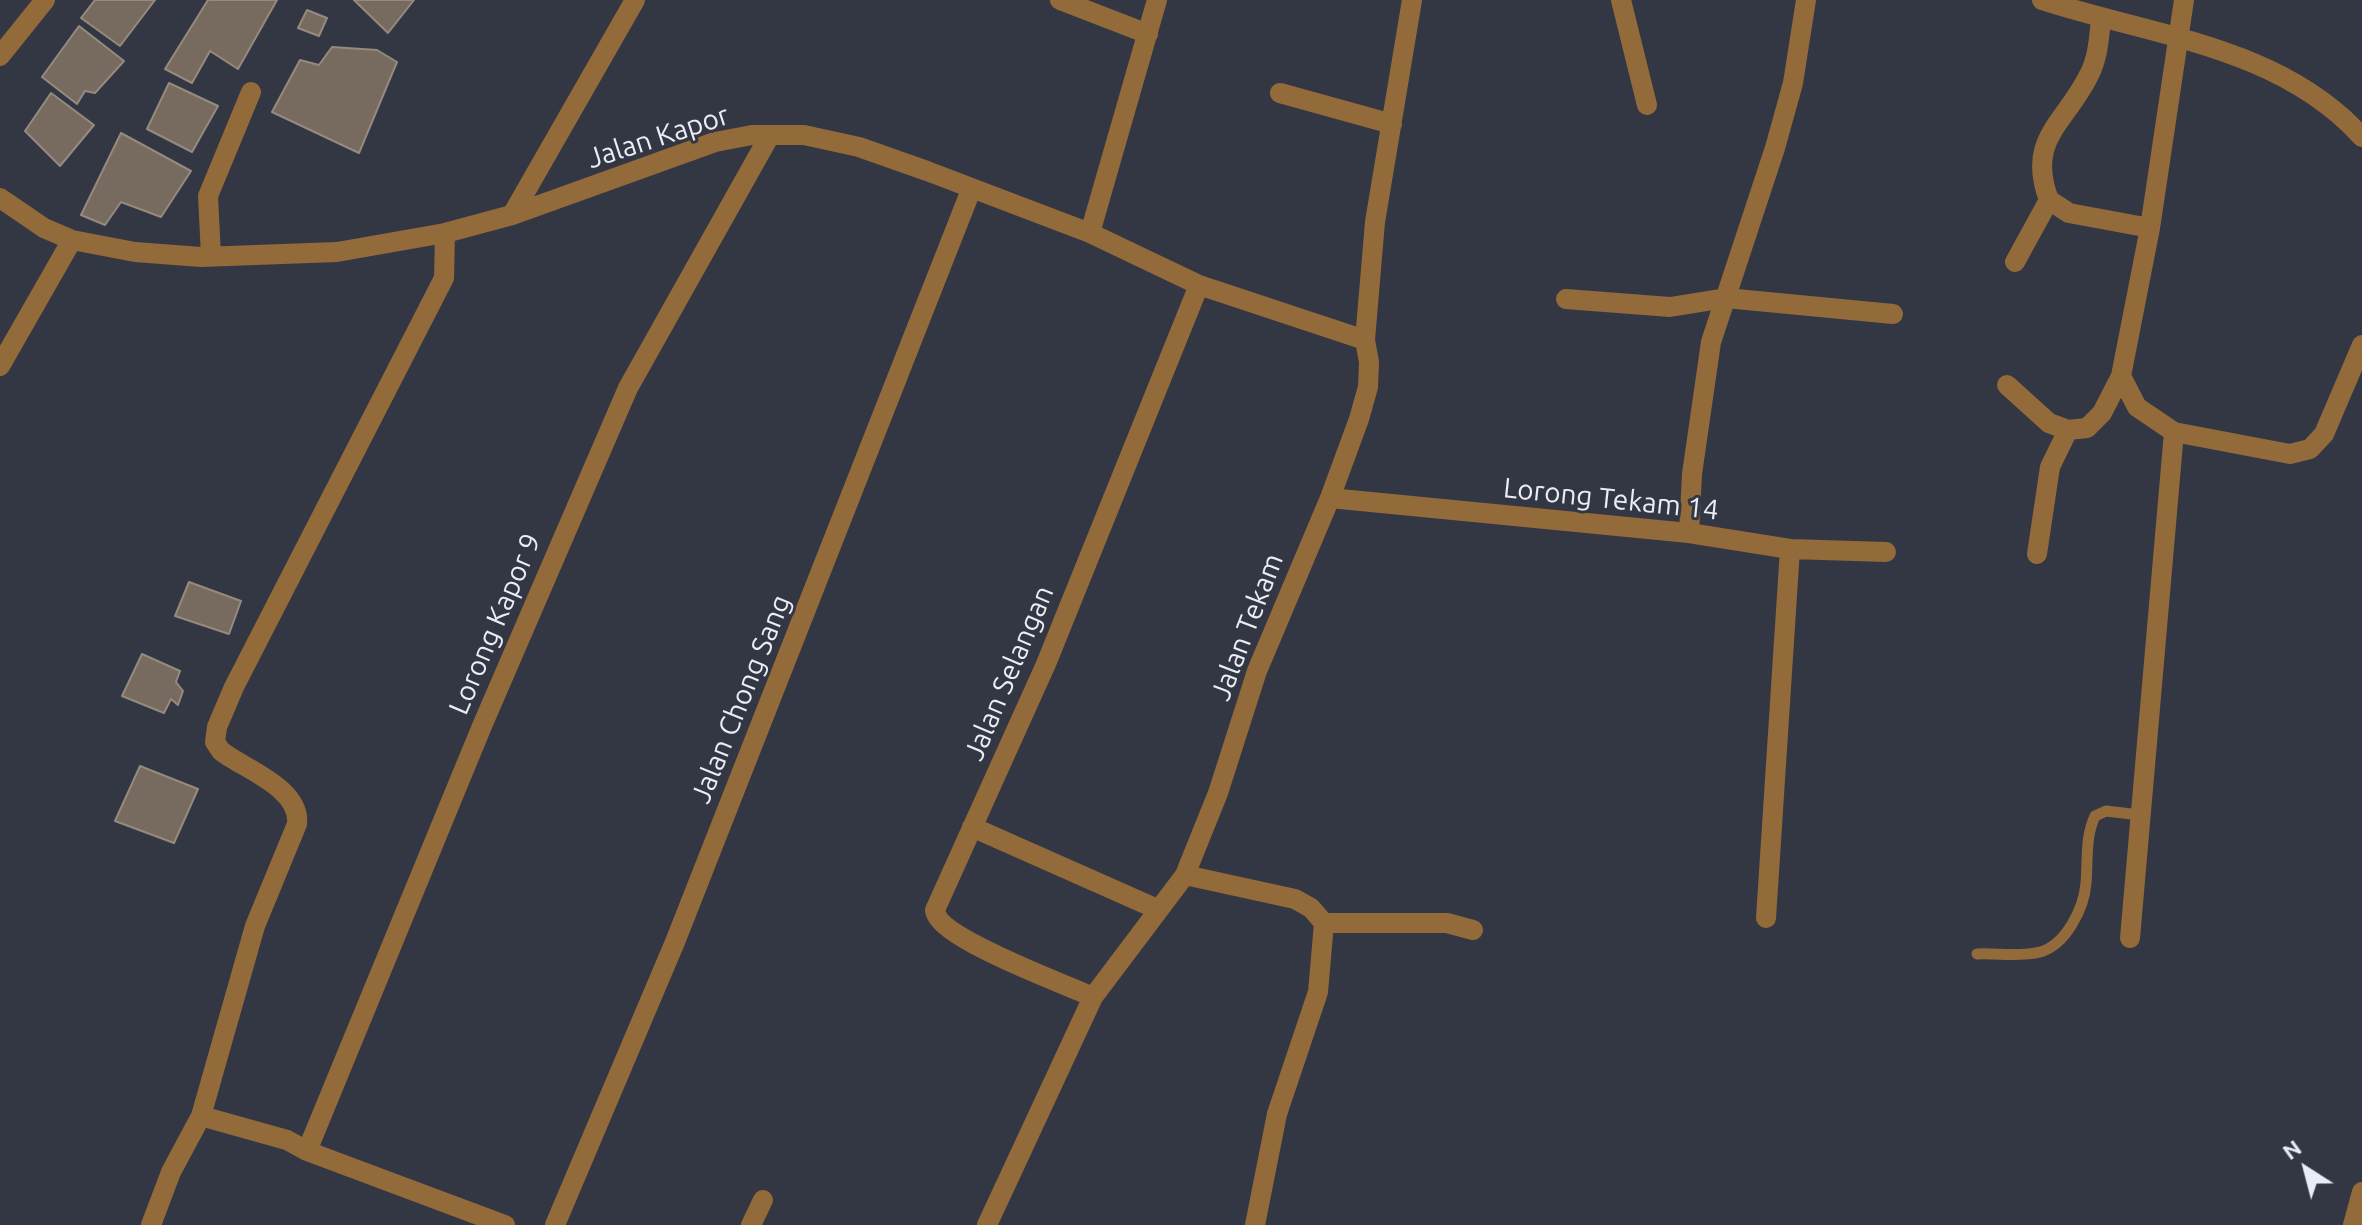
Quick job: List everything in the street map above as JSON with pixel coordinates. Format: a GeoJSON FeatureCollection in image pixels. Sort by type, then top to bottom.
{"type":"FeatureCollection","features":[{"type":"Feature","properties":{"kind":"street"},"geometry":{"type":"LineString","coordinates":[[0,56],[45,0]]}},
{"type":"Feature","properties":{"kind":"street"},"geometry":{"type":"LineString","coordinates":[[512,215],[635,0]]}},
{"type":"Feature","properties":{"kind":"street"},"geometry":{"type":"LineString","coordinates":[[1060,0],[1148,34]]}},
{"type":"Feature","properties":{"kind":"street"},"geometry":{"type":"LineString","coordinates":[[1090,233],[1157,0]]}},
{"type":"Feature","properties":{"kind":"street","name":"Jalan Tekam"},"geometry":{"type":"LineString","coordinates":[[987,1225],[1093,997],[1185,875],[1218,793],[1257,671],[1330,498],[1368,387],[1369,362],[1365,340],[1375,222],[1412,0]]}},
{"type":"Feature","properties":{"kind":"street"},"geometry":{"type":"LineString","coordinates":[[1621,0],[1647,105]]}},
{"type":"Feature","properties":{"kind":"street"},"geometry":{"type":"LineString","coordinates":[[1689,533],[1692,474],[1711,342],[1779,135],[1793,83],[1806,0]]}},
{"type":"Feature","properties":{"kind":"street"},"geometry":{"type":"LineString","coordinates":[[2042,0],[2101,19],[2220,48],[2303,88],[2340,113],[2362,137]]}},
{"type":"Feature","properties":{"kind":"street"},"geometry":{"type":"LineString","coordinates":[[2007,385],[2049,423],[2068,430],[2087,428],[2102,413],[2121,376],[2150,228],[2184,0]]}},
{"type":"Feature","properties":{"kind":"street"},"geometry":{"type":"LineString","coordinates":[[2101,19],[2096,59],[2090,75],[2060,118],[2042,154],[2041,180],[2049,200],[2069,213],[2150,228]]}},
{"type":"Feature","properties":{"kind":"street"},"geometry":{"type":"LineString","coordinates":[[211,256],[208,196],[251,92]]}},
{"type":"Feature","properties":{"kind":"street"},"geometry":{"type":"LineString","coordinates":[[1280,93],[1392,124]]}},
{"type":"Feature","properties":{"kind":"street","name":"Jalan Kapor"},"geometry":{"type":"LineString","coordinates":[[0,198],[44,228],[72,240],[135,252],[211,256],[337,252],[445,233],[512,215],[715,142],[770,135],[804,135],[859,147],[1090,233],[1199,285],[1365,340]]}},
{"type":"Feature","properties":{"kind":"street","name":"Lorong Kapor 9"},"geometry":{"type":"LineString","coordinates":[[307,1151],[482,726],[628,388],[770,135]]}},
{"type":"Feature","properties":{"kind":"street","name":"Jalan Chong Sang"},"geometry":{"type":"LineString","coordinates":[[555,1225],[675,942],[971,190]]}},
{"type":"Feature","properties":{"kind":"street"},"geometry":{"type":"LineString","coordinates":[[2015,262],[2049,200]]}},
{"type":"Feature","properties":{"kind":"street"},"geometry":{"type":"LineString","coordinates":[[151,1225],[171,1172],[201,1116],[255,926],[298,814],[284,793],[221,751],[215,742],[217,727],[234,687],[444,278],[445,233]]}},
{"type":"Feature","properties":{"kind":"street"},"geometry":{"type":"LineString","coordinates":[[0,366],[72,240]]}},
{"type":"Feature","properties":{"kind":"street","name":"Jalan Selangan"},"geometry":{"type":"LineString","coordinates":[[1093,997],[960,938],[936,918],[939,896],[1046,664],[1199,285]]}},
{"type":"Feature","properties":{"kind":"street"},"geometry":{"type":"LineString","coordinates":[[1566,299],[1670,307],[1726,298],[1893,314]]}},
{"type":"Feature","properties":{"kind":"street"},"geometry":{"type":"LineString","coordinates":[[2121,376],[2137,407],[2174,432],[2290,454],[2310,449],[2324,434],[2362,345]]}},
{"type":"Feature","properties":{"kind":"street"},"geometry":{"type":"LineString","coordinates":[[2037,554],[2050,467],[2068,430]]}},
{"type":"Feature","properties":{"kind":"street"},"geometry":{"type":"LineString","coordinates":[[2130,938],[2174,432]]}},
{"type":"Feature","properties":{"kind":"street","name":"Lorong Tekam 14"},"geometry":{"type":"LineString","coordinates":[[1330,498],[1689,533],[1790,549],[1886,552]]}},
{"type":"Feature","properties":{"kind":"street"},"geometry":{"type":"LineString","coordinates":[[1766,918],[1790,549]]}},
{"type":"Feature","properties":{"kind":"street"},"geometry":{"type":"LineString","coordinates":[[972,827],[1157,909]]}},
{"type":"Feature","properties":{"kind":"street"},"geometry":{"type":"LineString","coordinates":[[1185,875],[1295,899],[1311,908],[1324,923],[1318,992],[1277,1114],[1255,1225]]}},
{"type":"Feature","properties":{"kind":"street"},"geometry":{"type":"LineString","coordinates":[[1324,923],[1447,923],[1473,930]]}},
{"type":"Feature","properties":{"kind":"street"},"geometry":{"type":"LineString","coordinates":[[201,1116],[287,1140],[307,1151],[505,1225]]}},
{"type":"Feature","properties":{"kind":"street"},"geometry":{"type":"LineString","coordinates":[[2353,1225],[2362,1192]]}},
{"type":"Feature","properties":{"kind":"street"},"geometry":{"type":"LineString","coordinates":[[751,1225],[763,1200]]}},
{"type":"Feature","properties":{"kind":"lane"},"geometry":{"type":"LineString","coordinates":[[1977,954],[2040,952],[2052,945],[2070,929],[2086,888],[2089,829],[2095,816],[2106,811],[2140,815]]}},
{"type":"Feature","properties":{"kind":"building"},"geometry":{"type":"Polygon","coordinates":[[[95,0],[155,0],[120,46],[81,18],[95,0]]]}},
{"type":"Feature","properties":{"kind":"building"},"geometry":{"type":"Polygon","coordinates":[[[208,0],[277,0],[238,69],[210,51],[192,83],[165,69],[208,0]]]}},
{"type":"Feature","properties":{"kind":"building"},"geometry":{"type":"Polygon","coordinates":[[[354,0],[414,0],[388,33],[354,0]]]}},
{"type":"Feature","properties":{"kind":"building"},"geometry":{"type":"Polygon","coordinates":[[[307,10],[327,18],[319,36],[298,28],[307,10]]]}},
{"type":"Feature","properties":{"kind":"building"},"geometry":{"type":"Polygon","coordinates":[[[79,26],[124,61],[95,93],[85,91],[77,104],[42,77],[79,26]]]}},
{"type":"Feature","properties":{"kind":"building"},"geometry":{"type":"Polygon","coordinates":[[[332,47],[377,50],[397,62],[359,153],[272,112],[300,60],[319,65],[332,47]]]}},
{"type":"Feature","properties":{"kind":"building"},"geometry":{"type":"Polygon","coordinates":[[[169,83],[218,106],[192,152],[147,129],[169,83]]]}},
{"type":"Feature","properties":{"kind":"building"},"geometry":{"type":"Polygon","coordinates":[[[51,93],[94,125],[60,166],[25,131],[51,93]]]}},
{"type":"Feature","properties":{"kind":"building"},"geometry":{"type":"Polygon","coordinates":[[[121,133],[191,171],[161,217],[121,202],[105,225],[81,215],[121,133]]]}},
{"type":"Feature","properties":{"kind":"building"},"geometry":{"type":"Polygon","coordinates":[[[189,582],[241,601],[229,634],[175,616],[189,582]]]}},
{"type":"Feature","properties":{"kind":"building"},"geometry":{"type":"Polygon","coordinates":[[[142,654],[180,671],[176,682],[183,691],[178,705],[171,699],[164,713],[122,696],[142,654]]]}},
{"type":"Feature","properties":{"kind":"building"},"geometry":{"type":"Polygon","coordinates":[[[140,766],[198,789],[174,843],[115,821],[140,766]]]}}]}
